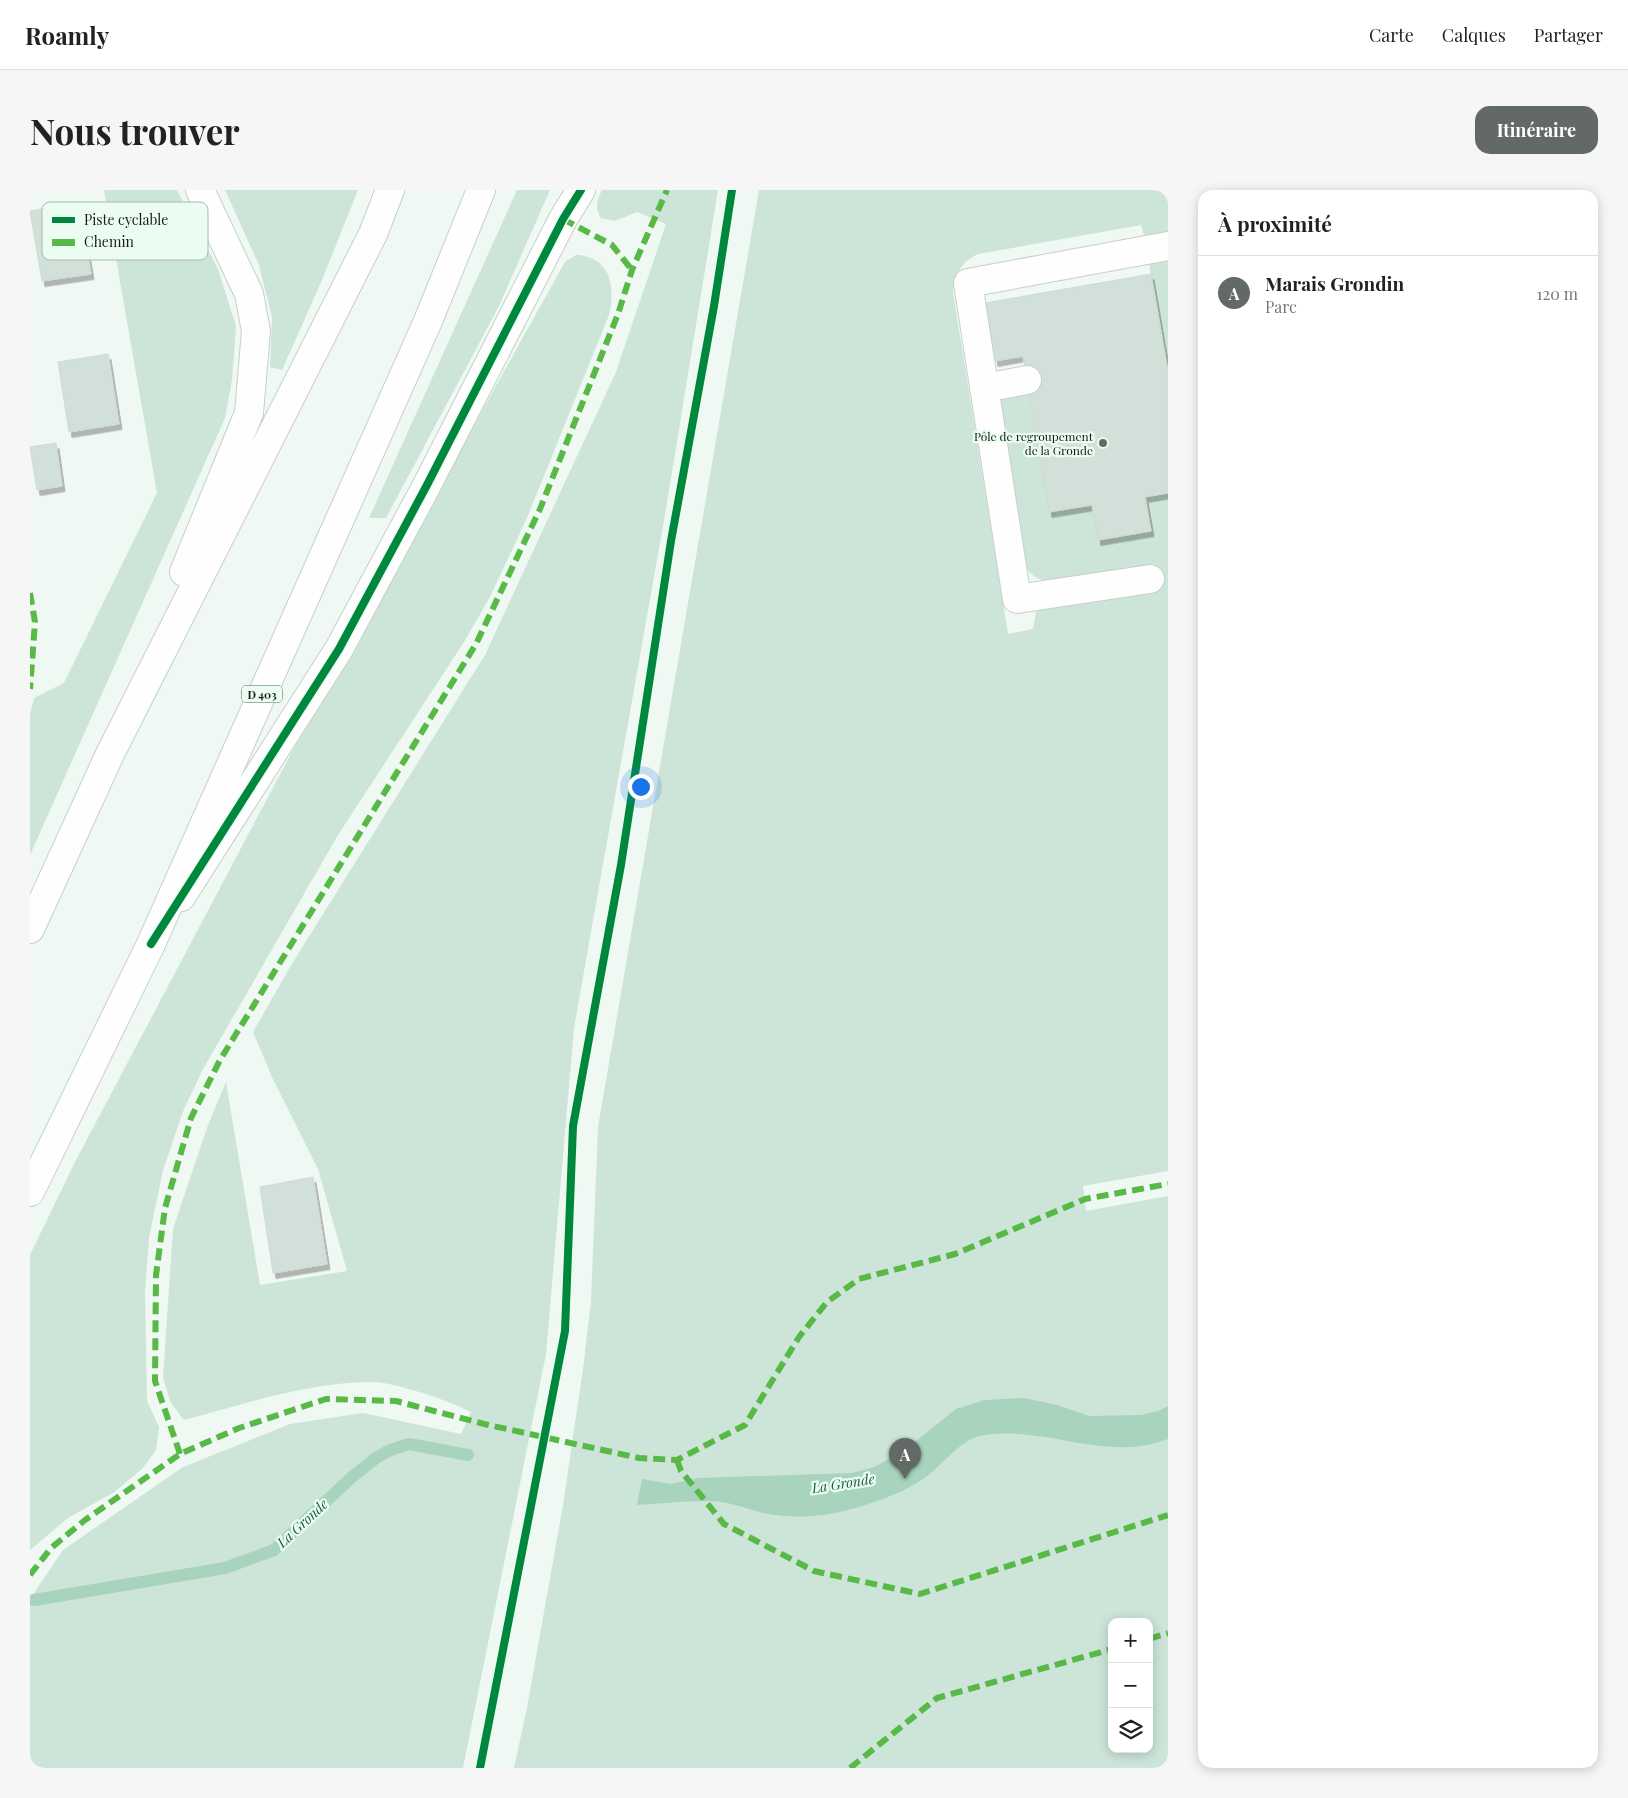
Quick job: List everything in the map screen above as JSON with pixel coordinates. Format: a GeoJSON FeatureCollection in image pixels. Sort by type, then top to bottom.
{"type":"FeatureCollection","features":[{"type":"Feature","properties":{"kind":"main road"},"geometry":{"type":"LineString","coordinates":[[200,190],[206,202]]}},
{"type":"Feature","properties":{"kind":"main road"},"geometry":{"type":"LineString","coordinates":[[30,929],[110,754],[373,234],[390,190]]}},
{"type":"Feature","properties":{"kind":"main road","name":"D 403"},"geometry":{"type":"LineString","coordinates":[[30,1192],[150,944],[424,330],[481,190]]}},
{"type":"Feature","properties":{"kind":"main road"},"geometry":{"type":"LineString","coordinates":[[150,944],[339,649],[427,485],[563,219],[581,190]]}},
{"type":"Feature","properties":{"kind":"main road"},"geometry":{"type":"LineString","coordinates":[[110,754],[248,413],[256,331],[251,304],[227,243],[208,206]]}},
{"type":"Feature","properties":{"kind":"main road"},"geometry":{"type":"LineString","coordinates":[[1150,578],[1017,599],[968,283],[1168,246]]}},
{"type":"Feature","properties":{"kind":"main road"},"geometry":{"type":"LineString","coordinates":[[984,388],[1027,380]]}},
{"type":"Feature","properties":{"kind":"shaded area"},"geometry":{"type":"Polygon","coordinates":[[[104,190],[177,190],[183,202],[106,202],[104,190]]]}},
{"type":"Feature","properties":{"kind":"shaded area"},"geometry":{"type":"Polygon","coordinates":[[[225,190],[358,190],[322,280],[282,370],[270,367],[272,317],[259,265],[225,190]]]}},
{"type":"Feature","properties":{"kind":"shaded area"},"geometry":{"type":"Polygon","coordinates":[[[517,190],[550,190],[499,306],[386,518],[369,518],[517,190]]]}},
{"type":"Feature","properties":{"kind":"shaded area"},"geometry":{"type":"Polygon","coordinates":[[[602,190],[718,190],[666,509],[574,1028],[546,1354],[463,1768],[30,1768],[30,1599],[63,1550],[183,1467],[290,1424],[363,1413],[461,1434],[471,1412],[421,1392],[369,1382],[345,1383],[299,1390],[184,1420],[171,1403],[163,1378],[173,1229],[208,1125],[226,1082],[260,1285],[347,1271],[318,1169],[272,1077],[253,1032],[293,962],[485,655],[616,372],[666,224],[637,212],[615,221],[601,218],[597,204],[602,190]]]}},
{"type":"Feature","properties":{"kind":"shaded area"},"geometry":{"type":"Polygon","coordinates":[[[759,190],[1168,190],[1168,237],[1146,243],[1141,225],[978,254],[967,261],[960,269],[955,280],[953,292],[1008,634],[1033,629],[1036,612],[1043,604],[1159,580],[1155,564],[1046,581],[1034,576],[1029,571],[1023,561],[997,404],[1003,398],[1029,393],[1049,512],[1092,505],[1099,540],[1150,531],[1145,497],[1168,493],[1168,1171],[1083,1186],[1086,1211],[1168,1196],[1168,1768],[514,1768],[527,1708],[563,1505],[591,1301],[598,1127],[759,190]]]}},
{"type":"Feature","properties":{"kind":"shaded area"},"geometry":{"type":"Polygon","coordinates":[[[208,250],[218,269],[236,326],[232,380],[225,418],[30,855],[30,715],[34,698],[64,683],[157,493],[116,260],[208,260],[208,250]]]}},
{"type":"Feature","properties":{"kind":"shaded area"},"geometry":{"type":"Polygon","coordinates":[[[576,255],[596,261],[608,275],[612,294],[609,315],[527,518],[490,597],[464,642],[338,835],[203,1069],[184,1109],[163,1170],[149,1238],[145,1292],[147,1401],[159,1427],[156,1450],[142,1469],[113,1493],[68,1518],[30,1550],[30,1255],[75,1162],[294,748],[565,262],[576,255]]]}},
{"type":"Feature","properties":{"kind":"shaded area"},"geometry":{"type":"Polygon","coordinates":[[[1168,259],[1168,372],[1149,263],[1168,259]]]}},
{"type":"Feature","properties":{"kind":"water"},"geometry":{"type":"Polygon","coordinates":[[[1024,1398],[1057,1405],[1089,1416],[1141,1415],[1158,1411],[1168,1406],[1168,1439],[1145,1445],[1122,1447],[1100,1446],[1031,1435],[985,1435],[968,1441],[934,1471],[907,1488],[862,1506],[823,1515],[776,1515],[711,1501],[637,1505],[642,1479],[671,1484],[698,1478],[852,1473],[874,1467],[902,1452],[956,1409],[985,1400],[1024,1398]]]}},
{"type":"Feature","properties":{"kind":"building"},"geometry":{"type":"Polygon","coordinates":[[[42,209],[42,260],[89,260],[91,274],[42,281],[30,211],[42,209]]]}},
{"type":"Feature","properties":{"kind":"building","name":"Pôle de regroupement de la Gronde"},"geometry":{"type":"Polygon","coordinates":[[[1151,274],[1168,372],[1168,493],[1145,497],[1151,531],[1098,540],[1092,505],[1049,512],[1023,356],[995,361],[985,303],[1151,274]]]}},
{"type":"Feature","properties":{"kind":"building"},"geometry":{"type":"Polygon","coordinates":[[[108,354],[119,424],[69,432],[58,362],[108,354]]]}},
{"type":"Feature","properties":{"kind":"building"},"geometry":{"type":"Polygon","coordinates":[[[56,443],[62,486],[37,490],[30,447],[56,443]]]}},
{"type":"Feature","properties":{"kind":"building"},"geometry":{"type":"Polygon","coordinates":[[[313,1177],[327,1264],[273,1273],[260,1187],[313,1177]]]}},
{"type":"Feature","properties":{"kind":"waterway","name":"La Gronde"},"geometry":{"type":"LineString","coordinates":[[34,1600],[225,1568],[274,1550],[352,1477],[376,1458],[390,1450],[409,1444],[468,1455]]}},
{"type":"Feature","properties":{"kind":"marked path"},"geometry":{"type":"LineString","coordinates":[[180,1454],[155,1381],[156,1275],[165,1208],[191,1118],[220,1060],[476,644],[540,509],[618,314],[632,270],[667,190]]}},
{"type":"Feature","properties":{"kind":"marked path"},"geometry":{"type":"LineString","coordinates":[[563,219],[612,245],[632,270]]}},
{"type":"Feature","properties":{"kind":"marked path"},"geometry":{"type":"LineString","coordinates":[[30,593],[35,622],[30,689]]}},
{"type":"Feature","properties":{"kind":"marked path"},"geometry":{"type":"LineString","coordinates":[[30,1575],[51,1548],[85,1520],[180,1454],[239,1428],[326,1399],[396,1401],[484,1424],[639,1458],[677,1460],[745,1425],[799,1337],[827,1302],[859,1279],[955,1254],[1085,1199],[1168,1184]]}},
{"type":"Feature","properties":{"kind":"marked path"},"geometry":{"type":"LineString","coordinates":[[677,1460],[681,1471],[724,1524],[814,1571],[920,1594],[1168,1515]]}},
{"type":"Feature","properties":{"kind":"marked path"},"geometry":{"type":"LineString","coordinates":[[1153,1638],[1168,1633]]}},
{"type":"Feature","properties":{"kind":"marked path"},"geometry":{"type":"LineString","coordinates":[[850,1768],[937,1698],[1108,1650]]}},
{"type":"Feature","properties":{"kind":"cycle path"},"geometry":{"type":"LineString","coordinates":[[151,944],[339,649],[427,485],[563,219],[581,190]]}},
{"type":"Feature","properties":{"kind":"cycle path"},"geometry":{"type":"LineString","coordinates":[[480,1768],[565,1331],[573,1126],[621,865],[671,541],[714,306],[732,190]]}},
{"type":"Feature","properties":{"kind":"place","name":"Pôle de regroupement de la Gronde"},"geometry":{"type":"Point","coordinates":[1103,443]}},
{"type":"Feature","properties":{"kind":"place","name":"Marais Grondin"},"geometry":{"type":"Point","coordinates":[905,1479]}}]}
